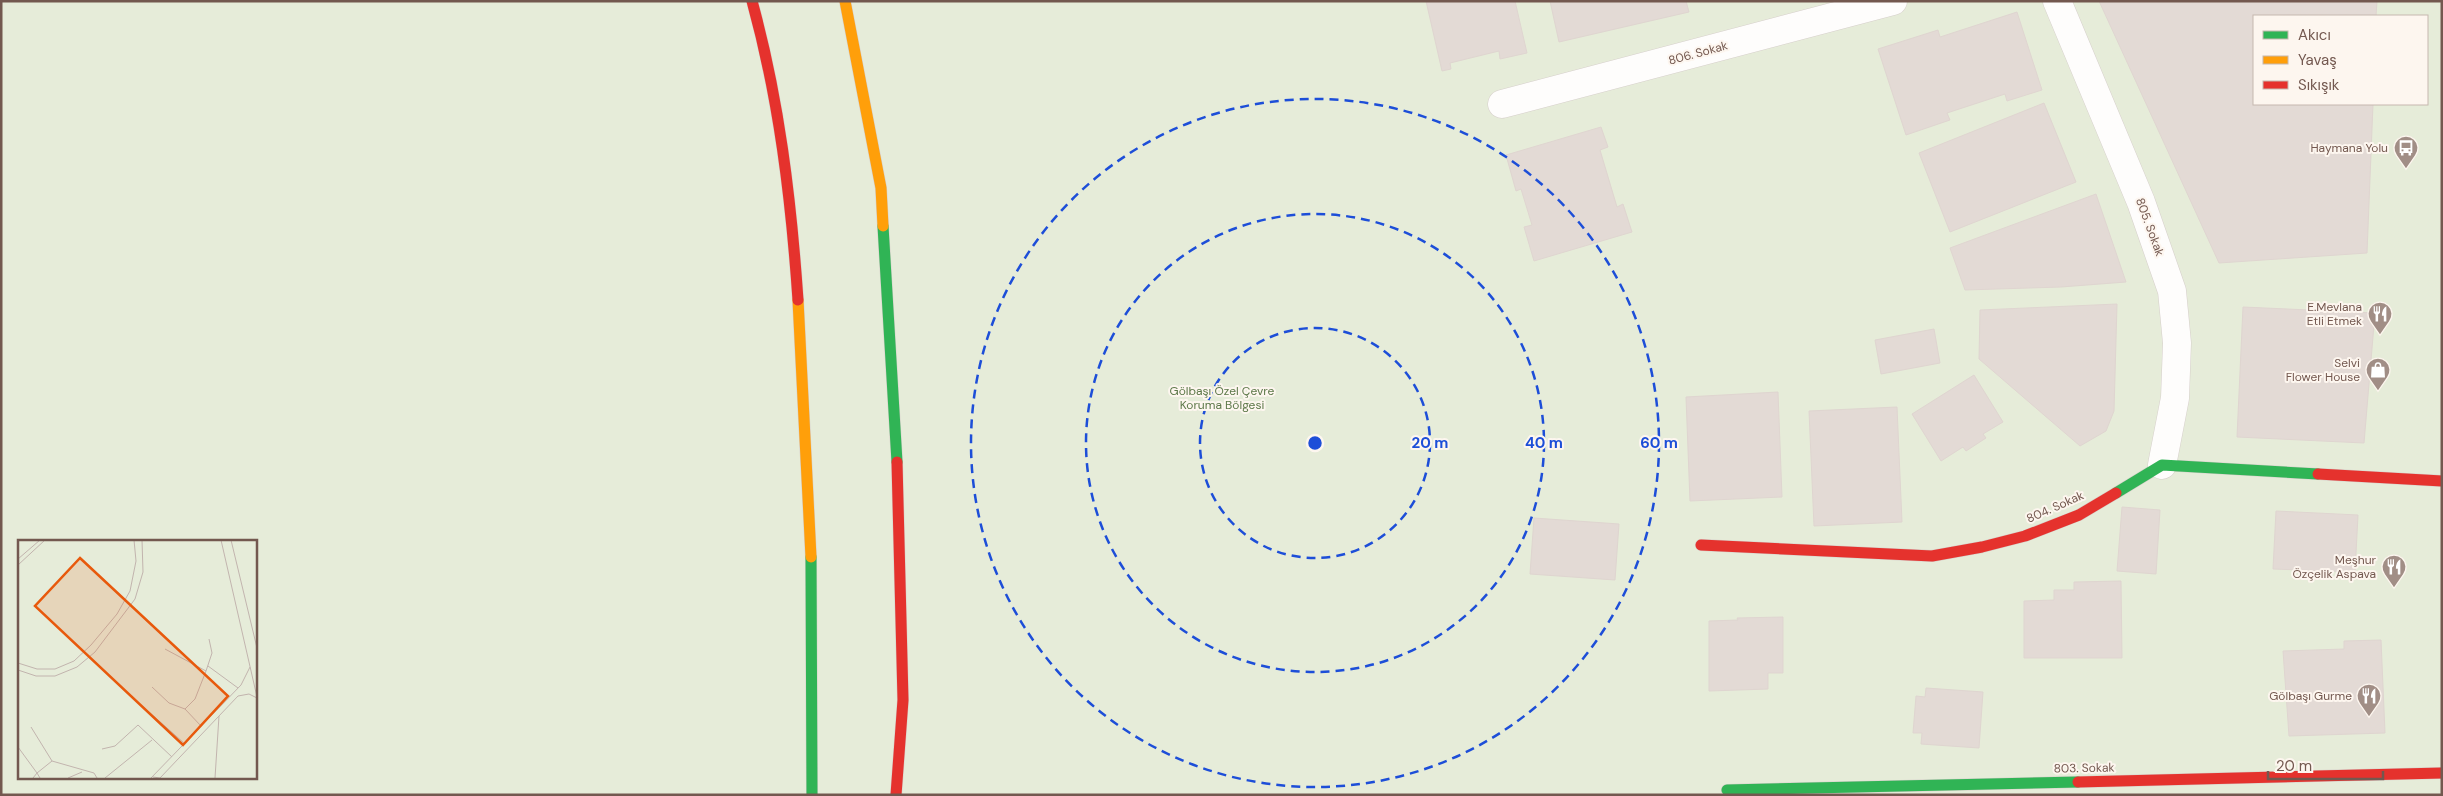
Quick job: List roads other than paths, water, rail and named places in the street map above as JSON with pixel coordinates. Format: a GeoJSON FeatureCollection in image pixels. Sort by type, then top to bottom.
{"type":"FeatureCollection","features":[{"type":"Feature","properties":{"kind":"main road"},"geometry":{"type":"LineString","coordinates":[[752,1],[765,42],[790,194],[808,436],[814,679],[812,795]]}},
{"type":"Feature","properties":{"kind":"main road"},"geometry":{"type":"LineString","coordinates":[[845,1],[881,188],[896,438],[903,700],[896,795]]}},
{"type":"Feature","properties":{"kind":"main road"},"geometry":{"type":"LineString","coordinates":[[2162,465],[2442,481]]}},
{"type":"Feature","properties":{"kind":"main road","name":"804. Sokak"},"geometry":{"type":"LineString","coordinates":[[1701,544],[1932,556],[1974,549],[2025,536],[2079,515],[2162,465]]}},
{"type":"Feature","properties":{"kind":"main road","name":"803. Sokak"},"geometry":{"type":"LineString","coordinates":[[1727,790],[2442,773]]}},
{"type":"Feature","properties":{"kind":"street","name":"806. Sokak"},"geometry":{"type":"LineString","coordinates":[[1502,104],[1894,1]]}},
{"type":"Feature","properties":{"kind":"street","name":"805. Sokak"},"geometry":{"type":"LineString","coordinates":[[2057,1],[2141,202],[2172,291],[2177,343],[2175,398],[2162,465]]}},
{"type":"Feature","properties":{"kind":"place","name":"Haymana Yolu"},"geometry":{"type":"Point","coordinates":[2406,169]}},
{"type":"Feature","properties":{"kind":"place","name":"E.Mevlana Etli Etmek"},"geometry":{"type":"Point","coordinates":[2380,335]}},
{"type":"Feature","properties":{"kind":"place","name":"Selvi Flower House"},"geometry":{"type":"Point","coordinates":[2378,391]}},
{"type":"Feature","properties":{"kind":"place","name":"Meşhur Özçelik Aspava"},"geometry":{"type":"Point","coordinates":[2394,588]}},
{"type":"Feature","properties":{"kind":"place","name":"Gölbaşı Gurme"},"geometry":{"type":"Point","coordinates":[2369,717]}},
{"type":"Feature","properties":{"kind":"park label","name":"Gölbaşı Özel Çevre Koruma Bölgesi"},"geometry":{"type":"Point","coordinates":[1222,398]}}]}
